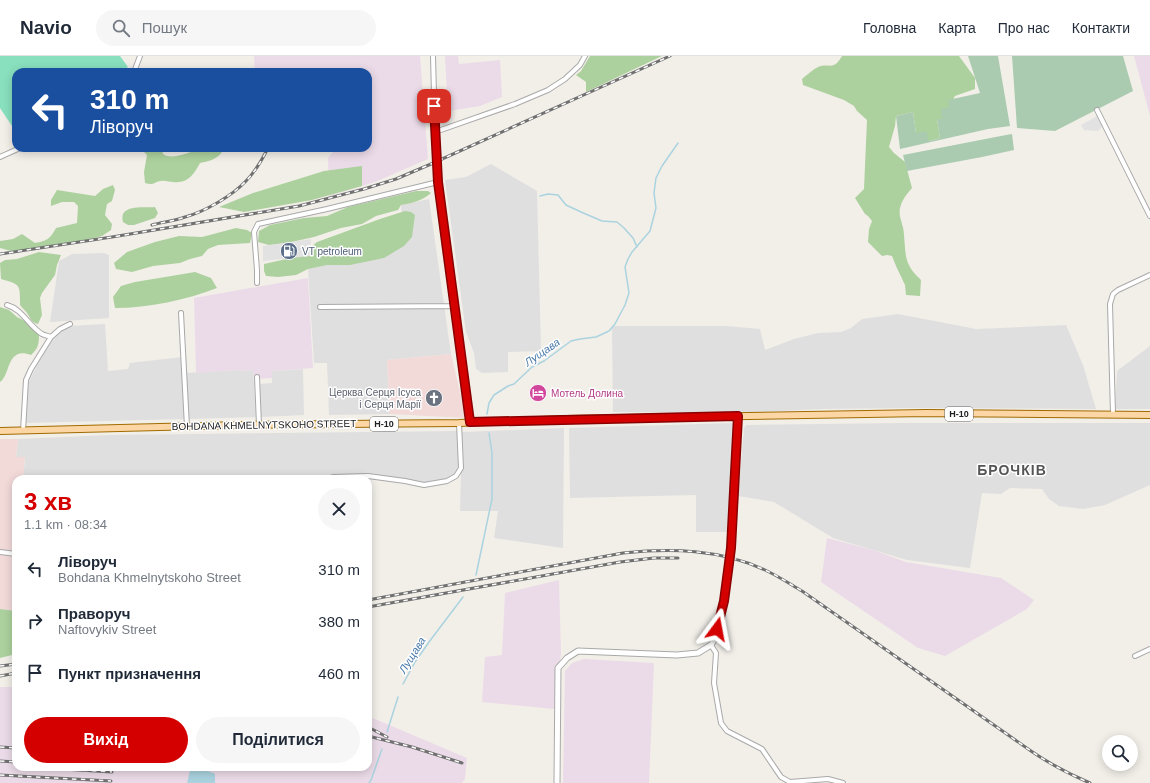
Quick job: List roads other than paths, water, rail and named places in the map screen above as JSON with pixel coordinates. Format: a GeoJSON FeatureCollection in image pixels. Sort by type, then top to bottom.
{"type":"FeatureCollection","features":[{"type":"Feature","properties":{"kind":"main road","name":"BOHDANA KHMELNYTSKOHO STREET"},"geometry":{"type":"LineString","coordinates":[[0,431],[926,413],[1113,414]]}},
{"type":"Feature","properties":{"kind":"main road","name":"Н-10"},"geometry":{"type":"LineString","coordinates":[[1113,414],[1150,415]]}},
{"type":"Feature","properties":{"kind":"street"},"geometry":{"type":"LineString","coordinates":[[136,68],[140,56]]}},
{"type":"Feature","properties":{"kind":"street"},"geometry":{"type":"LineString","coordinates":[[433,56],[438,182],[470,422]]}},
{"type":"Feature","properties":{"kind":"street"},"geometry":{"type":"LineString","coordinates":[[435,132],[515,104],[548,90],[565,79],[580,65],[585,56]]}},
{"type":"Feature","properties":{"kind":"street"},"geometry":{"type":"LineString","coordinates":[[1098,110],[1150,216]]}},
{"type":"Feature","properties":{"kind":"street"},"geometry":{"type":"LineString","coordinates":[[0,157],[12,152]]}},
{"type":"Feature","properties":{"kind":"street"},"geometry":{"type":"LineString","coordinates":[[257,283],[254,232],[258,224],[438,182]]}},
{"type":"Feature","properties":{"kind":"street"},"geometry":{"type":"LineString","coordinates":[[1113,414],[1110,304],[1113,294],[1118,290],[1150,275]]}},
{"type":"Feature","properties":{"kind":"street"},"geometry":{"type":"LineString","coordinates":[[7,305],[13,307],[42,334],[51,337]]}},
{"type":"Feature","properties":{"kind":"street"},"geometry":{"type":"LineString","coordinates":[[320,307],[455,306]]}},
{"type":"Feature","properties":{"kind":"street"},"geometry":{"type":"LineString","coordinates":[[181,314],[187,427]]}},
{"type":"Feature","properties":{"kind":"street"},"geometry":{"type":"LineString","coordinates":[[23,431],[26,380],[31,369],[51,337],[60,329],[70,324]]}},
{"type":"Feature","properties":{"kind":"street"},"geometry":{"type":"LineString","coordinates":[[257,377],[260,425]]}},
{"type":"Feature","properties":{"kind":"street"},"geometry":{"type":"LineString","coordinates":[[557,783],[558,668],[567,658],[578,651],[677,655],[698,653],[711,645],[716,637],[724,601],[731,548],[738,416]]}},
{"type":"Feature","properties":{"kind":"street"},"geometry":{"type":"LineString","coordinates":[[372,477],[424,485],[447,481],[456,476],[461,468],[459,423]]}},
{"type":"Feature","properties":{"kind":"street"},"geometry":{"type":"LineString","coordinates":[[0,552],[12,554]]}},
{"type":"Feature","properties":{"kind":"street"},"geometry":{"type":"LineString","coordinates":[[711,645],[716,653],[714,683],[721,722],[727,731],[762,749],[781,777],[790,782],[828,779],[843,783]]}},
{"type":"Feature","properties":{"kind":"street"},"geometry":{"type":"LineString","coordinates":[[1135,656],[1150,649]]}},
{"type":"Feature","properties":{"kind":"water"},"geometry":{"type":"Polygon","coordinates":[[[190,771],[206,771],[215,774],[215,783],[187,783],[190,771]]]}},
{"type":"Feature","properties":{"kind":"waterway","name":"Лущава"},"geometry":{"type":"LineString","coordinates":[[487,414],[489,403],[494,395],[514,384],[532,367],[544,361],[571,341],[596,337],[609,331],[615,324],[625,305],[629,293],[625,267],[632,252],[650,231],[656,208],[654,193],[656,178],[662,166],[678,143]]}},
{"type":"Feature","properties":{"kind":"waterway"},"geometry":{"type":"LineString","coordinates":[[540,196],[548,194],[558,195],[566,205],[581,212],[602,221],[617,222],[633,238],[637,247]]}},
{"type":"Feature","properties":{"kind":"waterway","name":"Лущава"},"geometry":{"type":"LineString","coordinates":[[476,575],[492,499],[492,453],[489,433]]}},
{"type":"Feature","properties":{"kind":"waterway","name":"Лущава"},"geometry":{"type":"LineString","coordinates":[[403,684],[415,662],[463,597]]}},
{"type":"Feature","properties":{"kind":"waterway","name":"Лущава"},"geometry":{"type":"LineString","coordinates":[[387,732],[398,697]]}},
{"type":"Feature","properties":{"kind":"waterway","name":"Лущава"},"geometry":{"type":"LineString","coordinates":[[369,783],[382,749]]}},
{"type":"Feature","properties":{"kind":"railway"},"geometry":{"type":"LineString","coordinates":[[0,254],[299,206],[364,189],[396,179],[431,164],[670,56]]}},
{"type":"Feature","properties":{"kind":"railway"},"geometry":{"type":"LineString","coordinates":[[152,225],[193,215],[226,198],[240,187],[249,177],[258,166],[266,152]]}},
{"type":"Feature","properties":{"kind":"railway"},"geometry":{"type":"LineString","coordinates":[[372,599],[623,553],[641,551],[677,551],[713,554],[731,558],[765,570],[802,591],[1031,751],[1045,760],[1090,783]]}},
{"type":"Feature","properties":{"kind":"railway"},"geometry":{"type":"LineString","coordinates":[[372,606],[620,562],[654,558],[678,558]]}},
{"type":"Feature","properties":{"kind":"railway"},"geometry":{"type":"LineString","coordinates":[[0,666],[12,664]]}},
{"type":"Feature","properties":{"kind":"railway"},"geometry":{"type":"LineString","coordinates":[[0,676],[12,674]]}},
{"type":"Feature","properties":{"kind":"railway"},"geometry":{"type":"LineString","coordinates":[[372,729],[387,737]]}},
{"type":"Feature","properties":{"kind":"railway"},"geometry":{"type":"LineString","coordinates":[[372,737],[412,747],[462,763]]}},
{"type":"Feature","properties":{"kind":"railway"},"geometry":{"type":"LineString","coordinates":[[0,747],[12,748]]}},
{"type":"Feature","properties":{"kind":"railway"},"geometry":{"type":"LineString","coordinates":[[0,761],[12,762]]}},
{"type":"Feature","properties":{"kind":"railway"},"geometry":{"type":"LineString","coordinates":[[95,771],[112,772]]}},
{"type":"Feature","properties":{"kind":"railway"},"geometry":{"type":"LineString","coordinates":[[0,775],[111,781]]}},
{"type":"Feature","properties":{"kind":"place","name":"VT petroleum"},"geometry":{"type":"Point","coordinates":[289,251]}},
{"type":"Feature","properties":{"kind":"place","name":"Мотель Долина"},"geometry":{"type":"Point","coordinates":[538,393]}},
{"type":"Feature","properties":{"kind":"place","name":"Церква Серця Ісуса і Серця Марії"},"geometry":{"type":"Point","coordinates":[434,398]}},
{"type":"Feature","properties":{"kind":"district","name":"БРОЧКІВ"},"geometry":{"type":"Point","coordinates":[1012,470]}}]}
